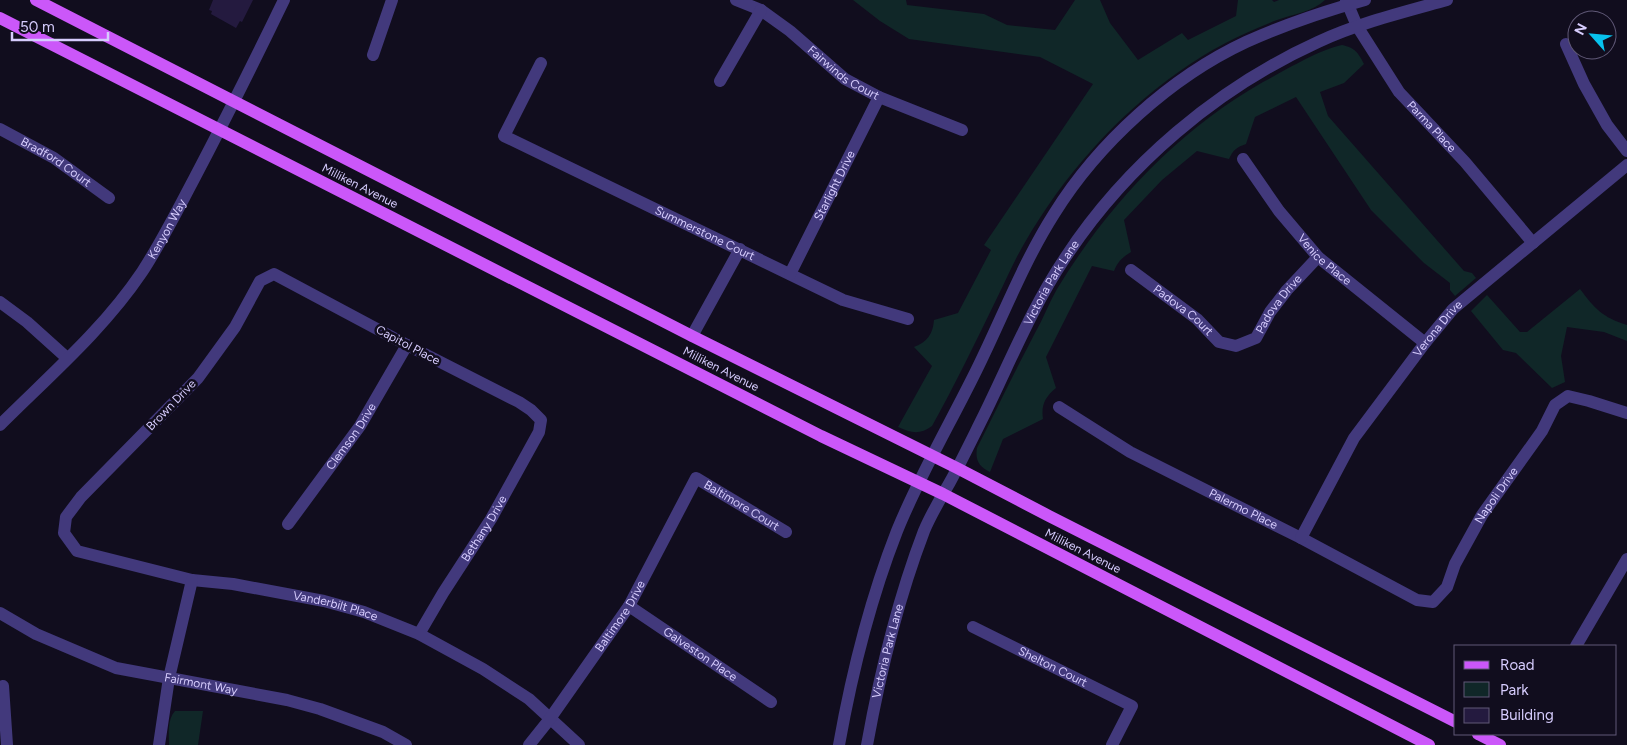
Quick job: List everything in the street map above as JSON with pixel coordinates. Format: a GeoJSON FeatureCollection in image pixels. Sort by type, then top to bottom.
{"type":"FeatureCollection","features":[{"type":"Feature","properties":{"kind":"main road","name":"Milliken Avenue"},"geometry":{"type":"LineString","coordinates":[[36,0],[692,336],[957,468],[1454,721]]}},
{"type":"Feature","properties":{"kind":"main road","name":"Milliken Avenue"},"geometry":{"type":"LineString","coordinates":[[0,18],[812,431],[943,494],[1429,745]]}},
{"type":"Feature","properties":{"kind":"main road"},"geometry":{"type":"LineString","coordinates":[[1480,735],[1500,745]]}},
{"type":"Feature","properties":{"kind":"street","name":"Kenyon Way"},"geometry":{"type":"LineString","coordinates":[[0,424],[93,333],[141,273],[160,242],[220,130],[284,0]]}},
{"type":"Feature","properties":{"kind":"street"},"geometry":{"type":"LineString","coordinates":[[372,55],[392,0]]}},
{"type":"Feature","properties":{"kind":"street","name":"Fairwinds Court"},"geometry":{"type":"LineString","coordinates":[[736,0],[761,10],[845,79],[878,97],[962,130]]}},
{"type":"Feature","properties":{"kind":"street"},"geometry":{"type":"LineString","coordinates":[[839,745],[845,709],[866,618],[898,530],[991,342],[1027,262],[1054,214],[1083,172],[1164,94],[1193,72],[1245,42],[1347,2],[1365,0]]}},
{"type":"Feature","properties":{"kind":"street","name":"Victoria Park Lane"},"geometry":{"type":"LineString","coordinates":[[867,745],[894,628],[925,529],[1044,292],[1080,235],[1108,201],[1175,133],[1216,102],[1280,61],[1318,42],[1357,26],[1447,0]]}},
{"type":"Feature","properties":{"kind":"street","name":"Parma Place"},"geometry":{"type":"LineString","coordinates":[[1347,2],[1357,26],[1399,92],[1465,162],[1533,243]]}},
{"type":"Feature","properties":{"kind":"street"},"geometry":{"type":"LineString","coordinates":[[720,81],[761,10]]}},
{"type":"Feature","properties":{"kind":"street"},"geometry":{"type":"LineString","coordinates":[[1566,44],[1584,84],[1607,125],[1627,152]]}},
{"type":"Feature","properties":{"kind":"street","name":"Summerstone Court"},"geometry":{"type":"LineString","coordinates":[[541,63],[504,136],[843,300],[908,319]]}},
{"type":"Feature","properties":{"kind":"street","name":"Starlight Drive"},"geometry":{"type":"LineString","coordinates":[[790,274],[878,97]]}},
{"type":"Feature","properties":{"kind":"street","name":"Bradford Court"},"geometry":{"type":"LineString","coordinates":[[0,129],[54,158],[109,198]]}},
{"type":"Feature","properties":{"kind":"street","name":"Venice Place"},"geometry":{"type":"LineString","coordinates":[[1243,159],[1279,211],[1318,257],[1425,343]]}},
{"type":"Feature","properties":{"kind":"street","name":"Verona Drive"},"geometry":{"type":"LineString","coordinates":[[1301,538],[1354,438],[1425,343],[1453,309],[1627,165]]}},
{"type":"Feature","properties":{"kind":"street"},"geometry":{"type":"LineString","coordinates":[[692,336],[740,249]]}},
{"type":"Feature","properties":{"kind":"street","name":"Padova Drive"},"geometry":{"type":"LineString","coordinates":[[1236,346],[1256,338],[1287,290],[1318,257]]}},
{"type":"Feature","properties":{"kind":"street","name":"Padova Court"},"geometry":{"type":"LineString","coordinates":[[1131,270],[1189,313],[1219,342],[1236,346]]}},
{"type":"Feature","properties":{"kind":"street","name":"Capitol Place"},"geometry":{"type":"LineString","coordinates":[[274,274],[519,402],[531,410],[540,420]]}},
{"type":"Feature","properties":{"kind":"street","name":"Brown Drive"},"geometry":{"type":"LineString","coordinates":[[64,533],[66,517],[81,497],[198,378],[235,327],[260,280],[274,274]]}},
{"type":"Feature","properties":{"kind":"street"},"geometry":{"type":"LineString","coordinates":[[0,302],[27,322],[67,358]]}},
{"type":"Feature","properties":{"kind":"street","name":"Clemson Drive"},"geometry":{"type":"LineString","coordinates":[[288,524],[360,426],[407,345]]}},
{"type":"Feature","properties":{"kind":"street","name":"Napoli Drive"},"geometry":{"type":"LineString","coordinates":[[1432,602],[1447,587],[1455,564],[1482,516],[1542,431],[1555,405],[1568,396],[1590,400],[1627,412]]}},
{"type":"Feature","properties":{"kind":"street","name":"Palermo Place"},"geometry":{"type":"LineString","coordinates":[[1058,407],[1130,452],[1301,538],[1418,600],[1432,602]]}},
{"type":"Feature","properties":{"kind":"street","name":"Bethany Drive"},"geometry":{"type":"LineString","coordinates":[[419,634],[491,519],[539,432],[540,420]]}},
{"type":"Feature","properties":{"kind":"street","name":"Baltimore Court"},"geometry":{"type":"LineString","coordinates":[[696,478],[786,532]]}},
{"type":"Feature","properties":{"kind":"street","name":"Baltimore Drive"},"geometry":{"type":"LineString","coordinates":[[530,745],[629,606],[696,478]]}},
{"type":"Feature","properties":{"kind":"street","name":"Vanderbilt Place"},"geometry":{"type":"LineString","coordinates":[[64,533],[78,551],[192,580],[233,584],[324,601],[364,612],[419,634],[491,674],[529,700],[579,745]]}},
{"type":"Feature","properties":{"kind":"street"},"geometry":{"type":"LineString","coordinates":[[1577,645],[1627,559]]}},
{"type":"Feature","properties":{"kind":"street"},"geometry":{"type":"LineString","coordinates":[[159,745],[169,678],[192,580]]}},
{"type":"Feature","properties":{"kind":"street","name":"Galveston Place"},"geometry":{"type":"LineString","coordinates":[[629,606],[771,702]]}},
{"type":"Feature","properties":{"kind":"street","name":"Fairmont Way"},"geometry":{"type":"LineString","coordinates":[[0,613],[36,634],[116,668],[287,700],[320,709],[383,732],[406,745]]}},
{"type":"Feature","properties":{"kind":"street","name":"Shelton Court"},"geometry":{"type":"LineString","coordinates":[[974,627],[1132,706],[1112,745]]}},
{"type":"Feature","properties":{"kind":"street"},"geometry":{"type":"LineString","coordinates":[[3,686],[7,745]]}},
{"type":"Feature","properties":{"kind":"green space"},"geometry":{"type":"Polygon","coordinates":[[[853,0],[906,0],[907,5],[984,14],[1007,25],[1055,30],[1075,0],[1100,0],[1110,23],[1138,60],[1182,33],[1188,40],[1236,16],[1238,0],[1272,0],[1274,2],[1279,0],[1325,0],[1309,10],[1252,30],[1203,56],[1180,71],[1134,107],[1093,149],[1056,195],[1024,244],[932,426],[923,431],[915,432],[898,427],[932,366],[914,347],[928,337],[934,320],[958,313],[991,250],[984,245],[1093,84],[1040,57],[909,39],[880,21],[853,0]]]}},
{"type":"Feature","properties":{"kind":"green space"},"geometry":{"type":"Polygon","coordinates":[[[1342,45],[1356,51],[1364,64],[1344,83],[1320,92],[1328,116],[1464,271],[1472,273],[1476,278],[1455,296],[1450,290],[1450,283],[1424,263],[1371,210],[1296,97],[1255,117],[1246,144],[1236,149],[1229,159],[1197,151],[1162,180],[1124,220],[1131,252],[1121,260],[1114,271],[1092,266],[1046,357],[1056,388],[1045,402],[1043,419],[1003,439],[990,472],[983,468],[977,460],[977,448],[1054,294],[1077,258],[1122,200],[1147,172],[1202,123],[1263,82],[1323,51],[1342,45]]]}},
{"type":"Feature","properties":{"kind":"green space"},"geometry":{"type":"Polygon","coordinates":[[[1580,289],[1600,312],[1611,319],[1627,325],[1627,341],[1604,332],[1567,327],[1561,356],[1565,382],[1552,388],[1516,353],[1503,350],[1471,311],[1487,295],[1520,332],[1527,332],[1580,289]]]}},
{"type":"Feature","properties":{"kind":"green space"},"geometry":{"type":"Polygon","coordinates":[[[175,711],[203,711],[198,745],[169,745],[170,723],[175,711]]]}},
{"type":"Feature","properties":{"kind":"building"},"geometry":{"type":"Polygon","coordinates":[[[213,0],[253,0],[242,22],[240,21],[236,28],[211,14],[212,11],[209,10],[213,0]]]}}]}
